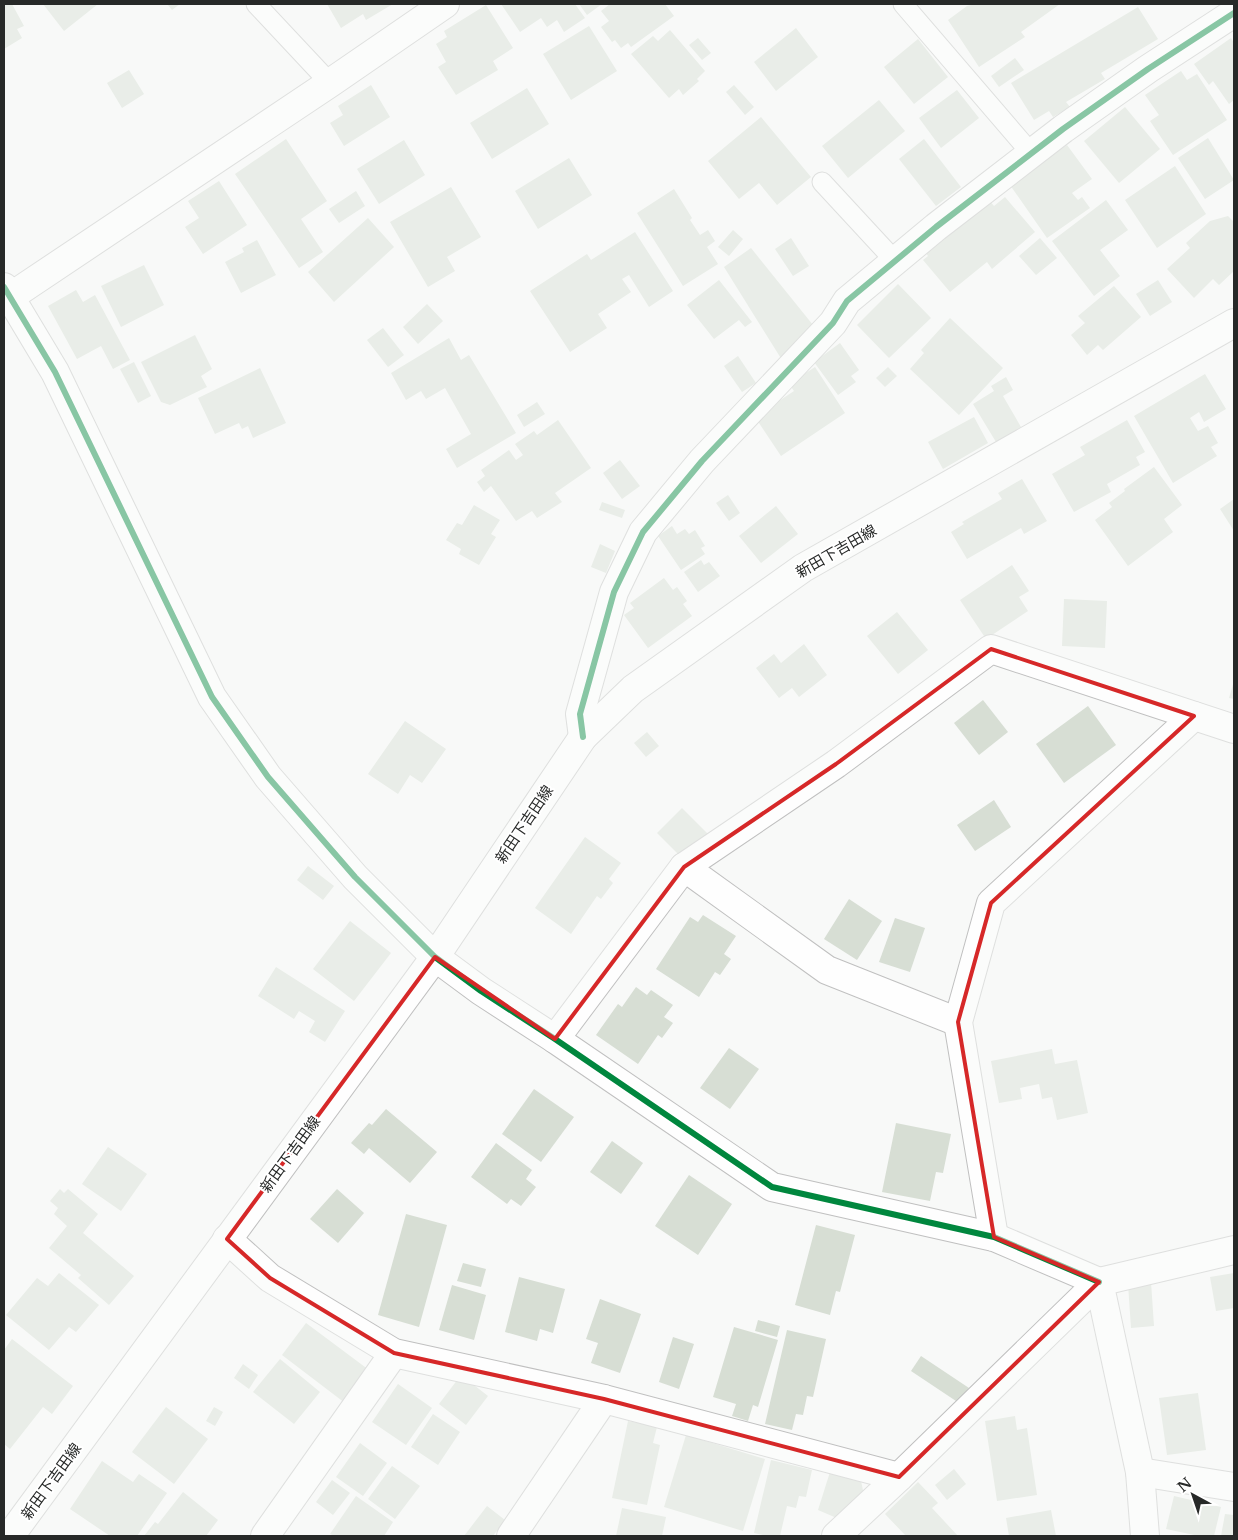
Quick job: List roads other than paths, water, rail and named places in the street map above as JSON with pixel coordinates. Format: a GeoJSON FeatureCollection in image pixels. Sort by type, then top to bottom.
{"type":"FeatureCollection","features":[{"type":"Feature","properties":{"kind":"street"},"geometry":{"type":"LineString","coordinates":[[445,4],[330,83],[6,295],[55,372],[212,697],[268,777],[355,877],[435,957],[480,991],[555,1039],[772,1187],[994,1237],[1099,1282]]}},
{"type":"Feature","properties":{"kind":"street"},"geometry":{"type":"LineString","coordinates":[[583,737],[580,714],[614,592],[643,532],[702,461],[833,323],[847,301],[895,260],[1063,128],[1148,69],[1234,13]]}},
{"type":"Feature","properties":{"kind":"street","name":"新田下吉田線"},"geometry":{"type":"LineString","coordinates":[[10,1536],[435,957],[583,737],[632,689],[803,568],[1234,323]]}},
{"type":"Feature","properties":{"kind":"street"},"geometry":{"type":"LineString","coordinates":[[555,1039],[684,867],[836,764],[991,649],[1234,729]]}},
{"type":"Feature","properties":{"kind":"street"},"geometry":{"type":"LineString","coordinates":[[994,1237],[958,1022],[991,903],[1194,716]]}},
{"type":"Feature","properties":{"kind":"street"},"geometry":{"type":"LineString","coordinates":[[684,867],[827,970],[958,1022]]}},
{"type":"Feature","properties":{"kind":"street"},"geometry":{"type":"LineString","coordinates":[[227,1239],[270,1278],[394,1352],[604,1399],[899,1477]]}},
{"type":"Feature","properties":{"kind":"street"},"geometry":{"type":"LineString","coordinates":[[836,1536],[1099,1282],[1234,1250]]}},
{"type":"Feature","properties":{"kind":"street"},"geometry":{"type":"LineString","coordinates":[[1099,1282],[1140,1472],[1145,1536]]}},
{"type":"Feature","properties":{"kind":"street"},"geometry":{"type":"LineString","coordinates":[[265,1536],[394,1352]]}},
{"type":"Feature","properties":{"kind":"street"},"geometry":{"type":"LineString","coordinates":[[511,1536],[604,1399]]}},
{"type":"Feature","properties":{"kind":"street"},"geometry":{"type":"LineString","coordinates":[[1140,1472],[1234,1487]]}},
{"type":"Feature","properties":{"kind":"lane"},"geometry":{"type":"LineString","coordinates":[[256,4],[330,83]]}},
{"type":"Feature","properties":{"kind":"lane"},"geometry":{"type":"LineString","coordinates":[[903,4],[1031,153]]}},
{"type":"Feature","properties":{"kind":"lane"},"geometry":{"type":"LineString","coordinates":[[822,182],[895,260]]}}]}
